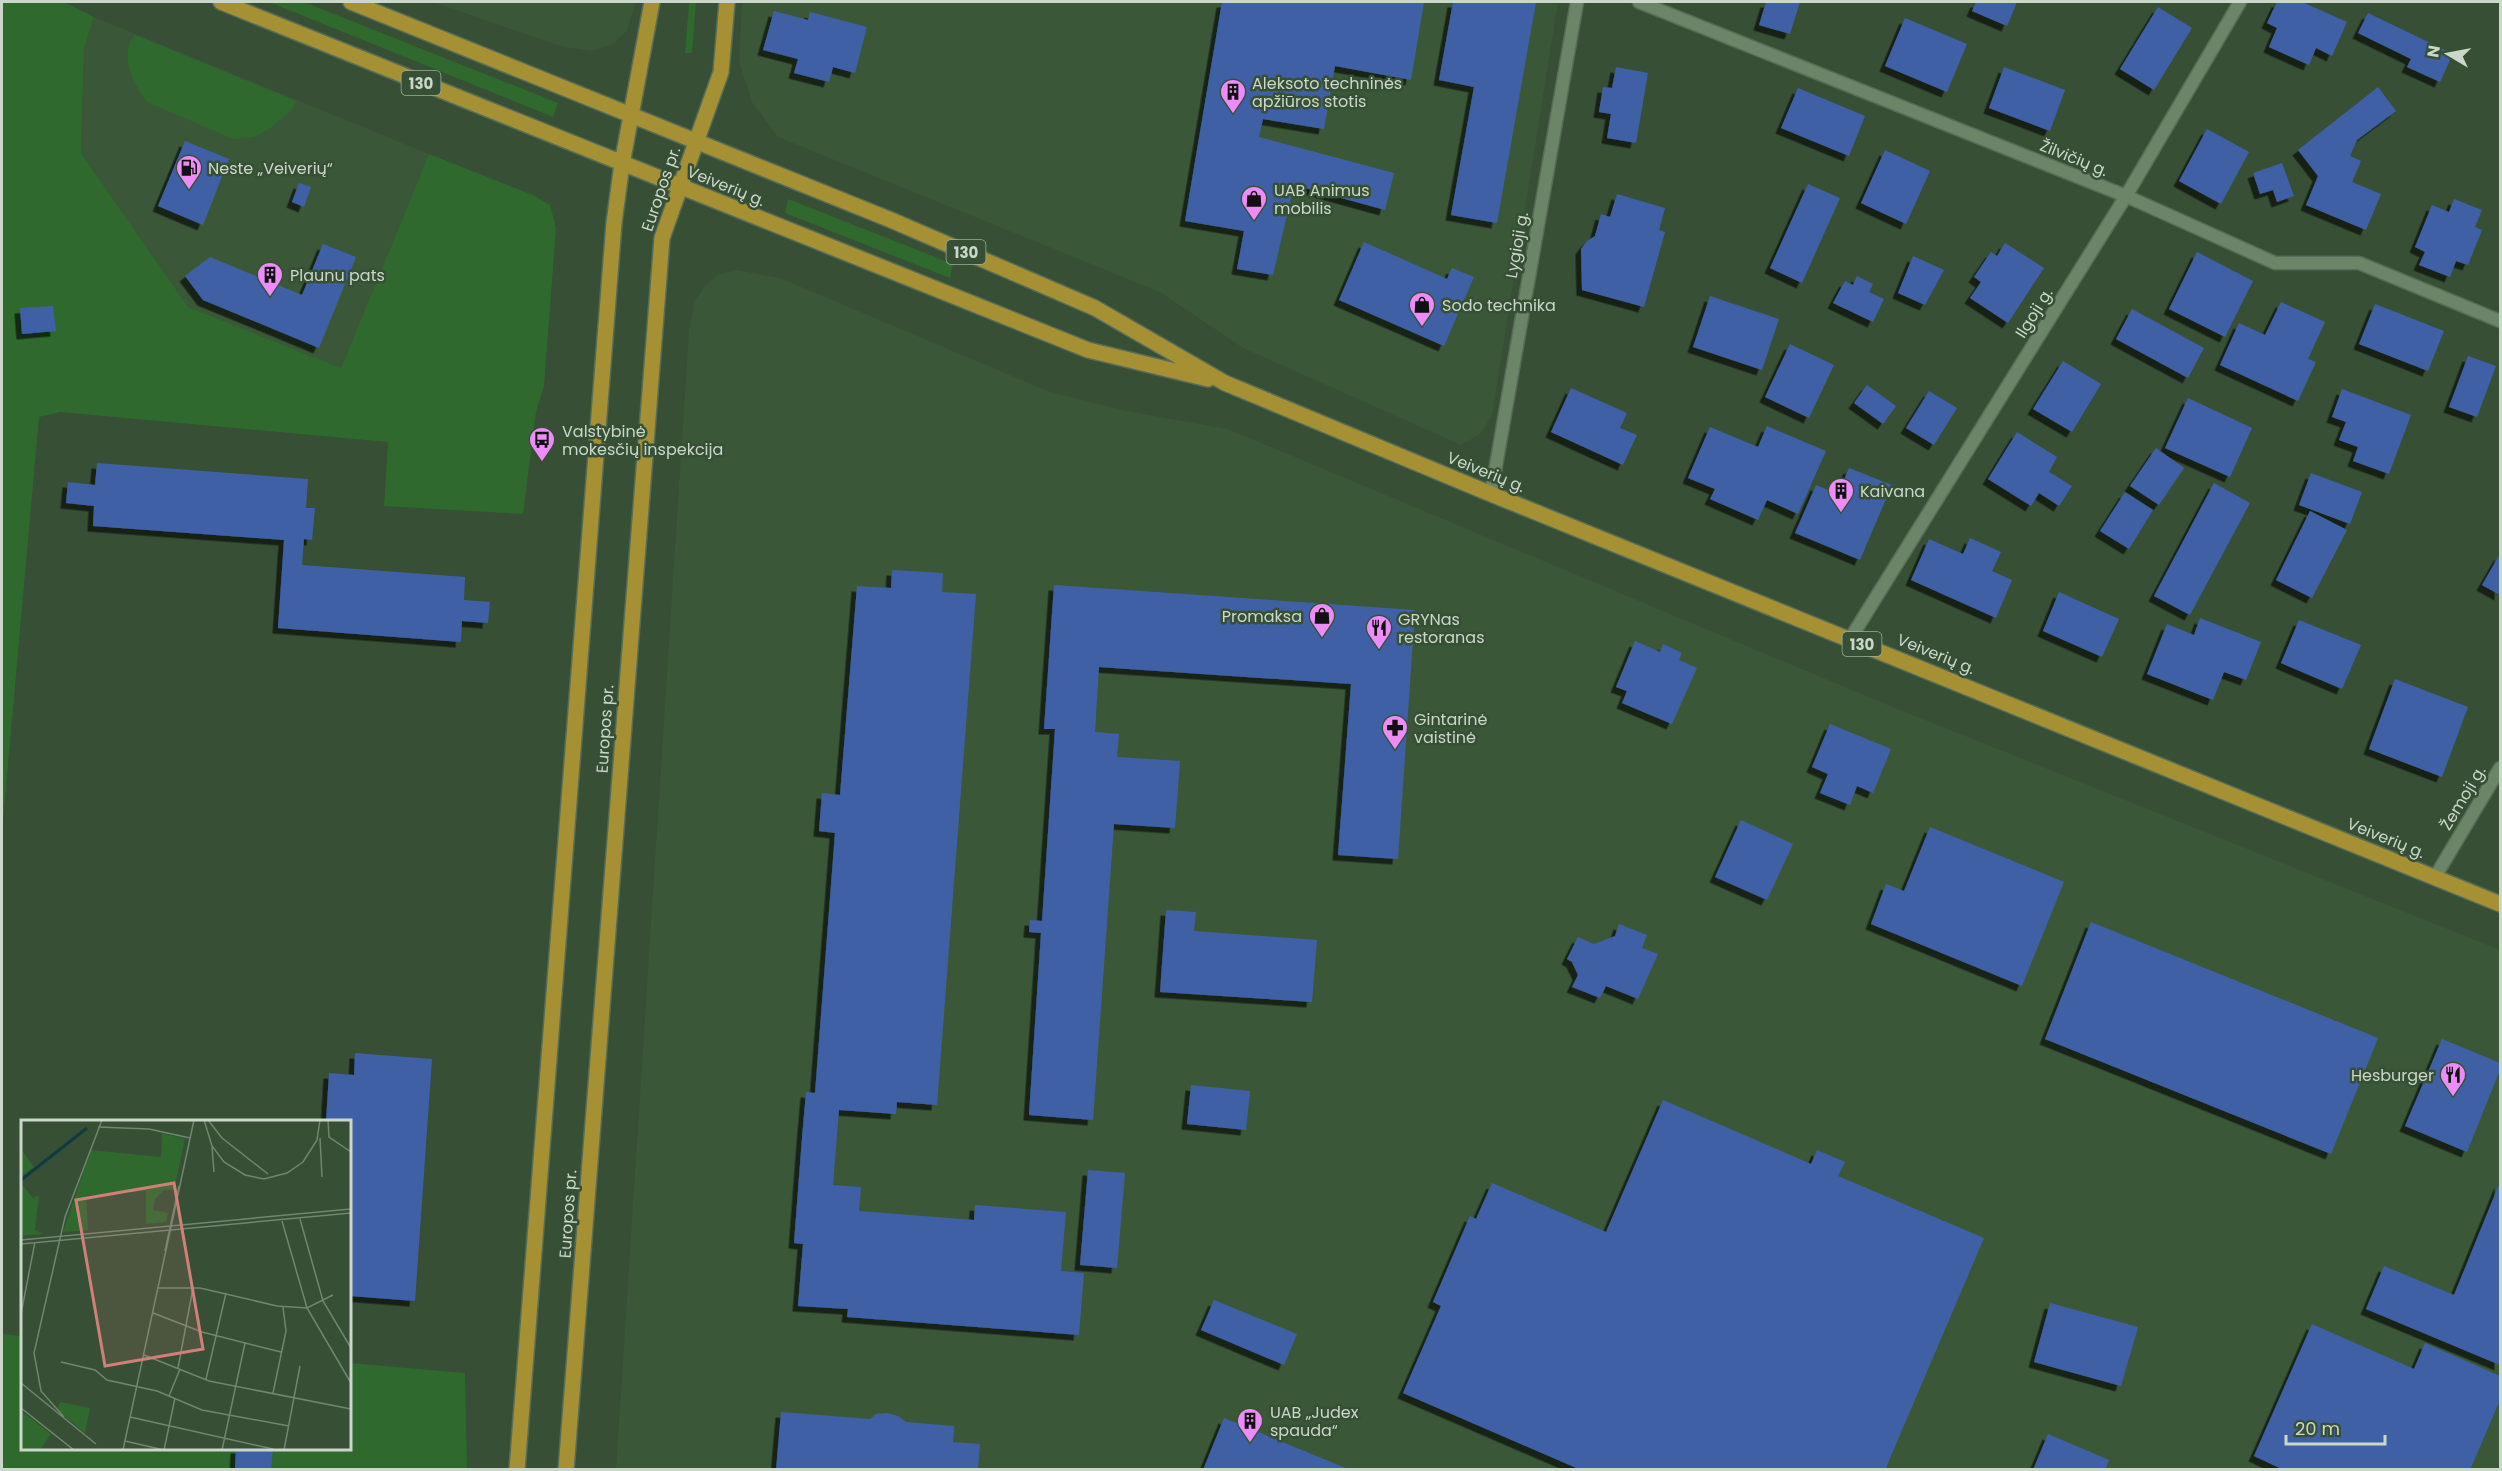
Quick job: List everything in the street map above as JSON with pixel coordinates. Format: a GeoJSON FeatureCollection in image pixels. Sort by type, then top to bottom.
{"type":"FeatureCollection","features":[{"type":"Feature","properties":{"kind":"main road","name":"Veiverių g."},"geometry":{"type":"LineString","coordinates":[[221,2],[1088,350],[1225,383]]}},
{"type":"Feature","properties":{"kind":"main road","name":"Veiverių g."},"geometry":{"type":"LineString","coordinates":[[351,2],[922,233],[1095,308],[1225,383],[1491,494],[2500,903]]}},
{"type":"Feature","properties":{"kind":"main road","name":"Europos pr."},"geometry":{"type":"LineString","coordinates":[[517,1470],[614,223],[622,164],[652,2]]}},
{"type":"Feature","properties":{"kind":"main road","name":"Europos pr."},"geometry":{"type":"LineString","coordinates":[[566,1470],[662,238],[720,72],[727,2]]}},
{"type":"Feature","properties":{"kind":"street","name":"Lygioji g."},"geometry":{"type":"LineString","coordinates":[[1491,494],[1577,2]]}},
{"type":"Feature","properties":{"kind":"street","name":"Žilvičių g."},"geometry":{"type":"LineString","coordinates":[[1638,2],[2126,196],[2275,263],[2359,263],[2500,321]]}},
{"type":"Feature","properties":{"kind":"street","name":"Ilgoji g."},"geometry":{"type":"LineString","coordinates":[[1850,639],[2126,196],[2240,2]]}},
{"type":"Feature","properties":{"kind":"street","name":"Žemoji g."},"geometry":{"type":"LineString","coordinates":[[2435,877],[2500,768]]}},
{"type":"Feature","properties":{"kind":"shaded area"},"geometry":{"type":"Polygon","coordinates":[[[433,2],[636,2],[627,30],[613,44],[592,51],[560,46],[433,2]]]}},
{"type":"Feature","properties":{"kind":"shaded area"},"geometry":{"type":"Polygon","coordinates":[[[742,2],[1558,2],[1492,415],[1480,434],[1461,445],[1243,348],[1160,292],[778,137],[752,102],[739,62],[742,2]]]}},
{"type":"Feature","properties":{"kind":"shaded area"},"geometry":{"type":"Polygon","coordinates":[[[94,17],[429,154],[341,368],[188,307],[81,153],[84,49],[94,17]]]}},
{"type":"Feature","properties":{"kind":"shaded area"},"geometry":{"type":"Polygon","coordinates":[[[736,270],[780,278],[1050,392],[1126,411],[1228,429],[1895,708],[2500,950],[2500,1469],[616,1470],[689,331],[694,303],[705,286],[717,275],[736,270]]]}},
{"type":"Feature","properties":{"kind":"green space"},"geometry":{"type":"Polygon","coordinates":[[[2,2],[64,2],[94,17],[84,49],[81,153],[188,307],[341,368],[429,154],[533,195],[550,205],[556,228],[544,386],[536,412],[523,514],[384,506],[388,442],[60,412],[39,417],[2,832],[2,2]]]}},
{"type":"Feature","properties":{"kind":"green space"},"geometry":{"type":"Polygon","coordinates":[[[269,2],[304,2],[558,103],[553,117],[269,2]]]}},
{"type":"Feature","properties":{"kind":"green space"},"geometry":{"type":"Polygon","coordinates":[[[689,2],[696,2],[692,53],[685,53],[689,2]]]}},
{"type":"Feature","properties":{"kind":"green space"},"geometry":{"type":"Polygon","coordinates":[[[135,35],[296,101],[292,110],[269,129],[254,137],[233,139],[147,102],[137,87],[128,60],[130,43],[135,35]]]}},
{"type":"Feature","properties":{"kind":"green space"},"geometry":{"type":"Polygon","coordinates":[[[788,199],[953,264],[950,278],[785,213],[788,199]]]}},
{"type":"Feature","properties":{"kind":"green space"},"geometry":{"type":"Polygon","coordinates":[[[2,1334],[21,1336],[21,1450],[351,1450],[351,1363],[465,1373],[467,1469],[2,1469],[2,1334]]]}},
{"type":"Feature","properties":{"kind":"building"},"geometry":{"type":"Polygon","coordinates":[[[1222,2],[1424,2],[1411,80],[1335,66],[1324,129],[1263,119],[1259,137],[1394,173],[1385,210],[1294,185],[1273,275],[1237,269],[1244,231],[1185,221],[1222,2]]]}},
{"type":"Feature","properties":{"kind":"building"},"geometry":{"type":"Polygon","coordinates":[[[1453,2],[1536,2],[1497,223],[1451,215],[1474,87],[1439,80],[1453,2]]]}},
{"type":"Feature","properties":{"kind":"building"},"geometry":{"type":"Polygon","coordinates":[[[1766,2],[1800,2],[1790,34],[1759,25],[1766,2]]]}},
{"type":"Feature","properties":{"kind":"building"},"geometry":{"type":"Polygon","coordinates":[[[1976,2],[2017,2],[2007,26],[1972,11],[1976,2]]]}},
{"type":"Feature","properties":{"kind":"building"},"geometry":{"type":"Polygon","coordinates":[[[2277,2],[2302,2],[2347,22],[2332,56],[2316,48],[2309,65],[2269,47],[2277,28],[2267,23],[2277,2]]]}},
{"type":"Feature","properties":{"kind":"building"},"geometry":{"type":"Polygon","coordinates":[[[2158,7],[2192,28],[2154,90],[2120,69],[2158,7]]]}},
{"type":"Feature","properties":{"kind":"building"},"geometry":{"type":"Polygon","coordinates":[[[774,11],[808,20],[810,12],[867,27],[855,73],[833,67],[829,82],[794,73],[798,59],[763,50],[774,11]]]}},
{"type":"Feature","properties":{"kind":"building"},"geometry":{"type":"Polygon","coordinates":[[[2368,13],[2453,54],[2440,82],[2407,67],[2411,59],[2358,33],[2368,13]]]}},
{"type":"Feature","properties":{"kind":"building"},"geometry":{"type":"Polygon","coordinates":[[[1905,18],[1967,44],[1947,92],[1885,66],[1905,18]]]}},
{"type":"Feature","properties":{"kind":"building"},"geometry":{"type":"Polygon","coordinates":[[[1616,67],[1648,73],[1636,143],[1607,138],[1611,114],[1599,112],[1603,87],[1612,88],[1616,67]]]}},
{"type":"Feature","properties":{"kind":"building"},"geometry":{"type":"Polygon","coordinates":[[[2004,67],[2065,90],[2050,131],[1989,108],[2004,67]]]}},
{"type":"Feature","properties":{"kind":"building"},"geometry":{"type":"Polygon","coordinates":[[[2378,87],[2396,111],[2357,140],[2350,156],[2361,161],[2352,182],[2381,194],[2366,230],[2306,205],[2318,176],[2298,150],[2378,87]]]}},
{"type":"Feature","properties":{"kind":"building"},"geometry":{"type":"Polygon","coordinates":[[[1798,88],[1865,116],[1849,156],[1781,128],[1798,88]]]}},
{"type":"Feature","properties":{"kind":"building"},"geometry":{"type":"Polygon","coordinates":[[[2207,129],[2249,152],[2221,204],[2179,181],[2207,129]]]}},
{"type":"Feature","properties":{"kind":"building"},"geometry":{"type":"Polygon","coordinates":[[[185,141],[229,159],[203,225],[158,206],[185,141]]]}},
{"type":"Feature","properties":{"kind":"building"},"geometry":{"type":"Polygon","coordinates":[[[1885,150],[1930,171],[1906,224],[1861,203],[1885,150]]]}},
{"type":"Feature","properties":{"kind":"building"},"geometry":{"type":"Polygon","coordinates":[[[2282,163],[2294,196],[2277,202],[2273,190],[2260,194],[2253,173],[2282,163]]]}},
{"type":"Feature","properties":{"kind":"building"},"geometry":{"type":"Polygon","coordinates":[[[299,183],[311,187],[304,207],[292,202],[299,183]]]}},
{"type":"Feature","properties":{"kind":"building"},"geometry":{"type":"Polygon","coordinates":[[[1808,184],[1840,198],[1802,283],[1770,268],[1808,184]]]}},
{"type":"Feature","properties":{"kind":"building"},"geometry":{"type":"Polygon","coordinates":[[[1617,194],[1665,208],[1659,230],[1665,232],[1644,307],[1582,290],[1581,249],[1595,236],[1601,214],[1610,217],[1617,194]]]}},
{"type":"Feature","properties":{"kind":"building"},"geometry":{"type":"Polygon","coordinates":[[[2454,199],[2482,210],[2475,227],[2482,230],[2468,265],[2456,261],[2450,277],[2419,265],[2425,252],[2415,247],[2432,205],[2449,212],[2454,199]]]}},
{"type":"Feature","properties":{"kind":"building"},"geometry":{"type":"Polygon","coordinates":[[[1364,242],[1447,279],[1452,268],[1474,277],[1444,346],[1339,300],[1364,242]]]}},
{"type":"Feature","properties":{"kind":"building"},"geometry":{"type":"Polygon","coordinates":[[[2005,243],[2044,268],[2008,323],[1970,298],[1981,282],[1974,277],[1991,252],[1997,256],[2005,243]]]}},
{"type":"Feature","properties":{"kind":"building","name":"Plaunu pats"},"geometry":{"type":"Polygon","coordinates":[[[323,244],[356,257],[319,348],[203,300],[185,276],[210,257],[302,295],[323,244]]]}},
{"type":"Feature","properties":{"kind":"building"},"geometry":{"type":"Polygon","coordinates":[[[2197,252],[2253,281],[2225,337],[2169,309],[2197,252]]]}},
{"type":"Feature","properties":{"kind":"building"},"geometry":{"type":"Polygon","coordinates":[[[1913,256],[1944,270],[1925,305],[1898,293],[1913,256]]]}},
{"type":"Feature","properties":{"kind":"building"},"geometry":{"type":"Polygon","coordinates":[[[1857,276],[1873,284],[1869,292],[1884,299],[1873,322],[1833,303],[1845,281],[1853,285],[1857,276]]]}},
{"type":"Feature","properties":{"kind":"building"},"geometry":{"type":"Polygon","coordinates":[[[1710,296],[1779,319],[1762,370],[1693,347],[1710,296]]]}},
{"type":"Feature","properties":{"kind":"building"},"geometry":{"type":"Polygon","coordinates":[[[2281,302],[2325,322],[2308,359],[2316,362],[2298,401],[2220,365],[2239,323],[2265,335],[2281,302]]]}},
{"type":"Feature","properties":{"kind":"building"},"geometry":{"type":"Polygon","coordinates":[[[2375,304],[2444,331],[2428,371],[2359,344],[2375,304]]]}},
{"type":"Feature","properties":{"kind":"building"},"geometry":{"type":"Polygon","coordinates":[[[53,306],[56,331],[22,334],[20,308],[53,306]]]}},
{"type":"Feature","properties":{"kind":"building"},"geometry":{"type":"Polygon","coordinates":[[[2132,309],[2204,348],[2188,378],[2116,339],[2132,309]]]}},
{"type":"Feature","properties":{"kind":"building"},"geometry":{"type":"Polygon","coordinates":[[[1790,344],[1834,365],[1809,418],[1765,397],[1790,344]]]}},
{"type":"Feature","properties":{"kind":"building"},"geometry":{"type":"Polygon","coordinates":[[[2468,356],[2496,366],[2477,417],[2449,407],[2468,356]]]}},
{"type":"Feature","properties":{"kind":"building"},"geometry":{"type":"Polygon","coordinates":[[[2063,361],[2101,384],[2072,432],[2033,409],[2063,361]]]}},
{"type":"Feature","properties":{"kind":"building"},"geometry":{"type":"Polygon","coordinates":[[[1867,385],[1896,406],[1883,424],[1854,403],[1867,385]]]}},
{"type":"Feature","properties":{"kind":"building"},"geometry":{"type":"Polygon","coordinates":[[[1571,388],[1627,413],[1620,428],[1637,435],[1623,465],[1551,432],[1571,388]]]}},
{"type":"Feature","properties":{"kind":"building"},"geometry":{"type":"Polygon","coordinates":[[[2342,389],[2411,415],[2389,474],[2353,461],[2358,447],[2339,440],[2346,422],[2332,417],[2342,389]]]}},
{"type":"Feature","properties":{"kind":"building"},"geometry":{"type":"Polygon","coordinates":[[[1929,391],[1957,408],[1934,445],[1906,428],[1929,391]]]}},
{"type":"Feature","properties":{"kind":"building"},"geometry":{"type":"Polygon","coordinates":[[[2188,398],[2252,428],[2230,477],[2165,448],[2188,398]]]}},
{"type":"Feature","properties":{"kind":"building"},"geometry":{"type":"Polygon","coordinates":[[[1767,426],[1826,451],[1798,514],[1767,500],[1758,520],[1710,499],[1715,489],[1688,478],[1710,427],[1758,447],[1767,426]]]}},
{"type":"Feature","properties":{"kind":"building"},"geometry":{"type":"Polygon","coordinates":[[[2017,432],[2057,457],[2049,472],[2072,486],[2059,506],[2039,493],[2031,506],[1988,479],[2017,432]]]}},
{"type":"Feature","properties":{"kind":"building"},"geometry":{"type":"Polygon","coordinates":[[[2156,448],[2184,468],[2159,505],[2130,486],[2156,448]]]}},
{"type":"Feature","properties":{"kind":"building"},"geometry":{"type":"Polygon","coordinates":[[[97,463],[308,479],[306,508],[315,508],[312,540],[304,539],[302,565],[465,577],[464,600],[490,602],[488,623],[462,621],[461,642],[278,628],[284,540],[93,526],[94,506],[66,503],[68,482],[95,485],[97,463]]]}},
{"type":"Feature","properties":{"kind":"building","name":"Kaivana"},"geometry":{"type":"Polygon","coordinates":[[[1849,468],[1892,485],[1860,560],[1795,533],[1816,485],[1838,494],[1849,468]]]}},
{"type":"Feature","properties":{"kind":"building"},"geometry":{"type":"Polygon","coordinates":[[[2311,473],[2362,492],[2350,524],[2299,505],[2311,473]]]}},
{"type":"Feature","properties":{"kind":"building"},"geometry":{"type":"Polygon","coordinates":[[[2214,483],[2250,503],[2190,615],[2154,596],[2214,483]]]}},
{"type":"Feature","properties":{"kind":"building"},"geometry":{"type":"Polygon","coordinates":[[[2125,492],[2153,510],[2129,549],[2100,531],[2125,492]]]}},
{"type":"Feature","properties":{"kind":"building"},"geometry":{"type":"Polygon","coordinates":[[[2310,511],[2347,530],[2312,598],[2276,580],[2310,511]]]}},
{"type":"Feature","properties":{"kind":"building"},"geometry":{"type":"Polygon","coordinates":[[[1970,538],[2001,552],[1992,571],[2012,580],[1996,618],[1911,580],[1929,539],[1963,554],[1970,538]]]}},
{"type":"Feature","properties":{"kind":"building"},"geometry":{"type":"Polygon","coordinates":[[[2500,554],[2500,595],[2482,585],[2500,554]]]}},
{"type":"Feature","properties":{"kind":"building"},"geometry":{"type":"Polygon","coordinates":[[[892,570],[943,573],[942,592],[976,594],[937,1105],[897,1102],[896,1114],[839,1110],[833,1185],[861,1187],[859,1211],[974,1220],[975,1205],[1066,1212],[1061,1271],[1084,1273],[1079,1335],[847,1317],[848,1309],[798,1306],[803,1244],[794,1243],[802,1138],[806,1092],[815,1093],[835,833],[819,831],[822,793],[840,795],[857,586],[891,588],[892,570]]]}},
{"type":"Feature","properties":{"kind":"building"},"geometry":{"type":"Polygon","coordinates":[[[1054,585],[1415,610],[1398,859],[1338,855],[1351,684],[1099,667],[1095,732],[1119,734],[1117,757],[1180,761],[1175,828],[1114,824],[1093,1120],[1029,1115],[1041,933],[1029,932],[1030,920],[1042,921],[1055,729],[1044,729],[1054,585]]]}},
{"type":"Feature","properties":{"kind":"building"},"geometry":{"type":"Polygon","coordinates":[[[2059,592],[2119,619],[2102,657],[2043,631],[2059,592]]]}},
{"type":"Feature","properties":{"kind":"building"},"geometry":{"type":"Polygon","coordinates":[[[2200,618],[2261,642],[2246,680],[2224,672],[2213,700],[2147,674],[2167,624],[2194,635],[2200,618]]]}},
{"type":"Feature","properties":{"kind":"building"},"geometry":{"type":"Polygon","coordinates":[[[2299,620],[2361,645],[2342,689],[2281,663],[2299,620]]]}},
{"type":"Feature","properties":{"kind":"building"},"geometry":{"type":"Polygon","coordinates":[[[1635,641],[1660,652],[1663,644],[1682,653],[1679,660],[1697,668],[1672,724],[1622,703],[1627,691],[1616,687],[1635,641]]]}},
{"type":"Feature","properties":{"kind":"building"},"geometry":{"type":"Polygon","coordinates":[[[2395,679],[2468,707],[2442,777],[2369,749],[2395,679]]]}},
{"type":"Feature","properties":{"kind":"building"},"geometry":{"type":"Polygon","coordinates":[[[1830,724],[1891,749],[1873,793],[1857,786],[1850,805],[1820,793],[1828,774],[1812,767],[1830,724]]]}},
{"type":"Feature","properties":{"kind":"building"},"geometry":{"type":"Polygon","coordinates":[[[1741,820],[1793,844],[1767,900],[1715,877],[1741,820]]]}},
{"type":"Feature","properties":{"kind":"building"},"geometry":{"type":"Polygon","coordinates":[[[1930,827],[2064,882],[2022,986],[1871,924],[1886,884],[1904,891],[1930,827]]]}},
{"type":"Feature","properties":{"kind":"building"},"geometry":{"type":"Polygon","coordinates":[[[1166,910],[1196,912],[1194,931],[1317,940],[1312,1002],[1160,992],[1166,910]]]}},
{"type":"Feature","properties":{"kind":"building"},"geometry":{"type":"Polygon","coordinates":[[[2091,922],[2378,1038],[2331,1154],[2045,1039],[2091,922]]]}},
{"type":"Feature","properties":{"kind":"building"},"geometry":{"type":"Polygon","coordinates":[[[1619,924],[1647,935],[1642,948],[1658,954],[1638,999],[1606,986],[1600,998],[1572,987],[1578,975],[1572,962],[1567,959],[1578,937],[1594,944],[1615,936],[1619,924]]]}},
{"type":"Feature","properties":{"kind":"building","name":"Hesburger"},"geometry":{"type":"Polygon","coordinates":[[[2442,1039],[2500,1063],[2500,1070],[2467,1152],[2405,1126],[2442,1039]]]}},
{"type":"Feature","properties":{"kind":"building"},"geometry":{"type":"Polygon","coordinates":[[[355,1053],[432,1059],[415,1301],[351,1296],[351,1120],[326,1120],[329,1073],[354,1075],[355,1053]]]}},
{"type":"Feature","properties":{"kind":"building"},"geometry":{"type":"Polygon","coordinates":[[[1191,1085],[1250,1091],[1246,1130],[1187,1124],[1191,1085]]]}},
{"type":"Feature","properties":{"kind":"building"},"geometry":{"type":"Polygon","coordinates":[[[1663,1100],[1811,1164],[1817,1150],[1845,1162],[1838,1176],[1984,1238],[1885,1470],[1581,1470],[1403,1393],[1441,1306],[1433,1302],[1470,1216],[1476,1219],[1492,1183],[1606,1232],[1663,1100]]]}},
{"type":"Feature","properties":{"kind":"building"},"geometry":{"type":"Polygon","coordinates":[[[1088,1170],[1125,1173],[1117,1268],[1080,1265],[1088,1170]]]}},
{"type":"Feature","properties":{"kind":"building"},"geometry":{"type":"Polygon","coordinates":[[[2500,1182],[2500,1365],[2366,1309],[2384,1266],[2454,1295],[2500,1182]]]}},
{"type":"Feature","properties":{"kind":"building"},"geometry":{"type":"Polygon","coordinates":[[[1214,1300],[1297,1334],[1284,1365],[1201,1330],[1214,1300]]]}},
{"type":"Feature","properties":{"kind":"building"},"geometry":{"type":"Polygon","coordinates":[[[2050,1303],[2138,1327],[2121,1386],[2034,1362],[2050,1303]]]}},
{"type":"Feature","properties":{"kind":"building"},"geometry":{"type":"Polygon","coordinates":[[[2312,1324],[2414,1369],[2425,1343],[2500,1376],[2500,1400],[2470,1470],[2284,1470],[2254,1456],[2312,1324]]]}},
{"type":"Feature","properties":{"kind":"building"},"geometry":{"type":"Polygon","coordinates":[[[781,1412],[870,1419],[876,1414],[887,1413],[898,1416],[906,1422],[954,1426],[953,1442],[980,1444],[978,1470],[776,1470],[781,1412]]]}},
{"type":"Feature","properties":{"kind":"building","name":"UAB „Judex spauda“"},"geometry":{"type":"Polygon","coordinates":[[[1224,1418],[1348,1469],[1348,1470],[1203,1470],[1224,1418]]]}},
{"type":"Feature","properties":{"kind":"building"},"geometry":{"type":"Polygon","coordinates":[[[2048,1434],[2109,1460],[2105,1470],[2033,1470],[2048,1434]]]}},
{"type":"Feature","properties":{"kind":"building"},"geometry":{"type":"Polygon","coordinates":[[[236,1450],[273,1450],[271,1470],[235,1470],[236,1450]]]}},
{"type":"Feature","properties":{"kind":"place","name":"Aleksoto techninės apžiūros stotis"},"geometry":{"type":"Point","coordinates":[1233,115]}},
{"type":"Feature","properties":{"kind":"place","name":"Neste „Veiverių“"},"geometry":{"type":"Point","coordinates":[189,191]}},
{"type":"Feature","properties":{"kind":"place","name":"UAB Animus mobilis"},"geometry":{"type":"Point","coordinates":[1254,222]}},
{"type":"Feature","properties":{"kind":"place","name":"Plaunu pats"},"geometry":{"type":"Point","coordinates":[270,298]}},
{"type":"Feature","properties":{"kind":"place","name":"Sodo technika"},"geometry":{"type":"Point","coordinates":[1422,328]}},
{"type":"Feature","properties":{"kind":"place","name":"Valstybinė mokesčių inspekcija"},"geometry":{"type":"Point","coordinates":[542,463]}},
{"type":"Feature","properties":{"kind":"place","name":"Kaivana"},"geometry":{"type":"Point","coordinates":[1841,514]}},
{"type":"Feature","properties":{"kind":"place","name":"Promaksa"},"geometry":{"type":"Point","coordinates":[1322,639]}},
{"type":"Feature","properties":{"kind":"place","name":"GRYNas restoranas"},"geometry":{"type":"Point","coordinates":[1379,651]}},
{"type":"Feature","properties":{"kind":"place","name":"Gintarinė vaistinė"},"geometry":{"type":"Point","coordinates":[1395,751]}},
{"type":"Feature","properties":{"kind":"place","name":"Hesburger"},"geometry":{"type":"Point","coordinates":[2453,1098]}},
{"type":"Feature","properties":{"kind":"place","name":"UAB „Judex spauda“"},"geometry":{"type":"Point","coordinates":[1250,1444]}}]}
